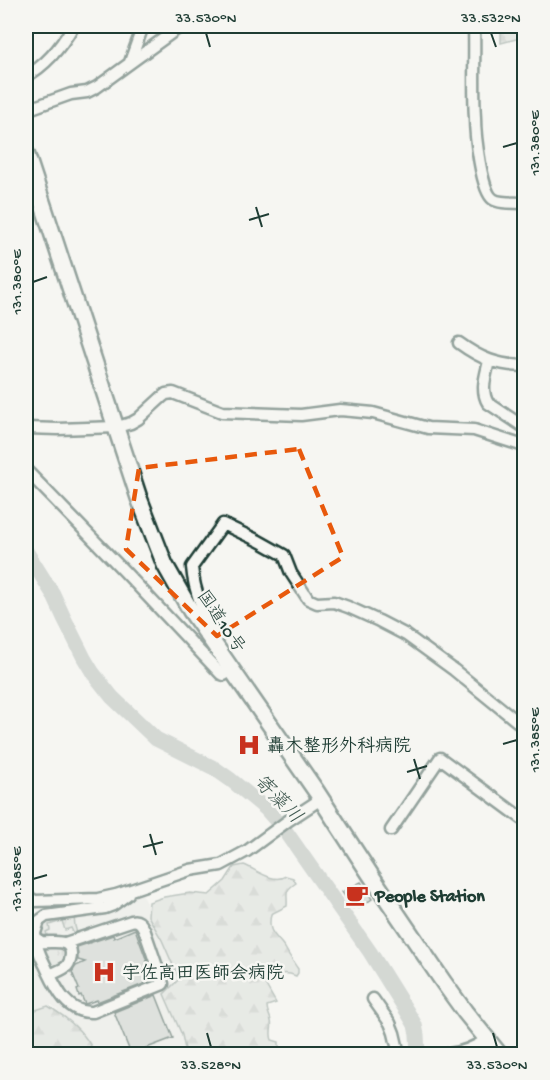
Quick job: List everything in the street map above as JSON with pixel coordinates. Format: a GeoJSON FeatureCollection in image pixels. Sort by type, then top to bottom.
{"type":"FeatureCollection","features":[{"type":"Feature","properties":{"kind":"highway","name":"国道10号"},"geometry":{"type":"LineString","coordinates":[[26,153],[139,498],[165,565],[179,593],[444,983],[499,1054]]}},
{"type":"Feature","properties":{"kind":"street"},"geometry":{"type":"LineString","coordinates":[[26,76],[53,56],[73,26]]}},
{"type":"Feature","properties":{"kind":"street"},"geometry":{"type":"LineString","coordinates":[[130,62],[143,26]]}},
{"type":"Feature","properties":{"kind":"street"},"geometry":{"type":"LineString","coordinates":[[26,110],[72,94],[93,90],[181,26]]}},
{"type":"Feature","properties":{"kind":"street"},"geometry":{"type":"LineString","coordinates":[[474,26],[475,120],[485,187],[493,199],[525,203]]}},
{"type":"Feature","properties":{"kind":"street"},"geometry":{"type":"LineString","coordinates":[[459,343],[489,361],[525,366]]}},
{"type":"Feature","properties":{"kind":"street"},"geometry":{"type":"LineString","coordinates":[[489,361],[484,380],[485,398],[488,403],[525,427]]}},
{"type":"Feature","properties":{"kind":"street"},"geometry":{"type":"LineString","coordinates":[[26,428],[117,427],[138,419],[166,394],[173,393],[222,412],[301,415],[340,410],[373,413],[428,428],[474,430],[525,446]]}},
{"type":"Feature","properties":{"kind":"street"},"geometry":{"type":"LineString","coordinates":[[26,470],[221,674],[224,675],[232,670],[202,608],[192,567],[223,525],[284,555],[291,573],[308,598],[317,603],[334,602],[348,607],[406,635],[525,727]]}},
{"type":"Feature","properties":{"kind":"street"},"geometry":{"type":"LineString","coordinates":[[391,830],[440,758],[525,820]]}},
{"type":"Feature","properties":{"kind":"street"},"geometry":{"type":"LineString","coordinates":[[26,894],[35,901],[98,899],[196,869],[221,865],[241,855],[321,799]]}},
{"type":"Feature","properties":{"kind":"street"},"geometry":{"type":"LineString","coordinates":[[65,944],[137,920],[144,929],[163,984],[93,1012],[83,1012],[73,1007],[59,993],[36,940],[36,925],[42,918],[105,908],[135,888]]}},
{"type":"Feature","properties":{"kind":"street"},"geometry":{"type":"LineString","coordinates":[[36,940],[58,942],[69,946],[71,952],[69,964],[50,975]]}},
{"type":"Feature","properties":{"kind":"street"},"geometry":{"type":"LineString","coordinates":[[26,955],[33,948],[36,940]]}},
{"type":"Feature","properties":{"kind":"street"},"geometry":{"type":"LineString","coordinates":[[373,999],[390,1023],[399,1054]]}},
{"type":"Feature","properties":{"kind":"street"},"geometry":{"type":"LineString","coordinates":[[448,1054],[470,1049],[486,1039],[492,1054]]}},
{"type":"Feature","properties":{"kind":"highlighted area"},"geometry":{"type":"Polygon","coordinates":[[[299,449],[343,557],[217,636],[126,549],[139,468],[299,449]]]}},
{"type":"Feature","properties":{"kind":"shaded area"},"geometry":{"type":"Polygon","coordinates":[[[140,889],[161,933],[178,978],[164,993],[183,1035],[188,1054],[94,1054],[80,1031],[52,1005],[26,1013],[26,941],[28,943],[30,939],[29,926],[35,917],[43,913],[94,905],[140,889]]]}},
{"type":"Feature","properties":{"kind":"green space"},"geometry":{"type":"Polygon","coordinates":[[[501,26],[524,26],[524,37],[501,43],[501,26]]]}},
{"type":"Feature","properties":{"kind":"green space"},"geometry":{"type":"Polygon","coordinates":[[[244,865],[270,877],[293,878],[296,883],[288,891],[287,906],[271,914],[270,920],[273,933],[298,969],[296,976],[280,974],[264,982],[276,1003],[267,1008],[271,1037],[272,1040],[279,1042],[279,1054],[186,1054],[182,1035],[164,994],[179,979],[162,940],[148,916],[149,902],[190,893],[209,895],[225,881],[234,867],[244,865]]]}},
{"type":"Feature","properties":{"kind":"green space"},"geometry":{"type":"Polygon","coordinates":[[[74,917],[77,933],[74,934],[71,928],[65,930],[62,921],[49,925],[50,930],[46,932],[48,938],[40,934],[39,928],[47,921],[74,917]]]}},
{"type":"Feature","properties":{"kind":"green space"},"geometry":{"type":"Polygon","coordinates":[[[50,946],[67,950],[64,964],[52,968],[44,951],[50,946]]]}},
{"type":"Feature","properties":{"kind":"green space"},"geometry":{"type":"Polygon","coordinates":[[[48,1006],[76,1027],[87,1039],[95,1054],[26,1054],[26,1013],[48,1006]]]}},
{"type":"Feature","properties":{"kind":"building","name":"People Station"},"geometry":{"type":"Polygon","coordinates":[[[361,882],[372,899],[359,908],[357,905],[353,908],[342,892],[361,882]]]}},
{"type":"Feature","properties":{"kind":"building"},"geometry":{"type":"Polygon","coordinates":[[[135,929],[154,980],[97,1002],[97,1000],[85,1004],[81,995],[79,996],[77,990],[79,989],[72,972],[76,966],[85,962],[78,960],[77,947],[113,935],[114,938],[135,929]]]}},
{"type":"Feature","properties":{"kind":"building"},"geometry":{"type":"Polygon","coordinates":[[[156,995],[173,1038],[131,1054],[114,1012],[156,995]]]}},
{"type":"Feature","properties":{"kind":"waterway","name":"寄藻川"},"geometry":{"type":"LineString","coordinates":[[26,551],[53,594],[84,658],[112,697],[156,739],[214,768],[231,780],[266,809],[287,833],[370,952],[408,1013],[415,1025],[418,1054]]}},
{"type":"Feature","properties":{"kind":"place","name":"轟木整形外科病院"},"geometry":{"type":"Point","coordinates":[249,745]}},
{"type":"Feature","properties":{"kind":"place","name":"People Station"},"geometry":{"type":"Point","coordinates":[357,895]}},
{"type":"Feature","properties":{"kind":"place","name":"宇佐高田医師会病院"},"geometry":{"type":"Point","coordinates":[104,972]}}]}
